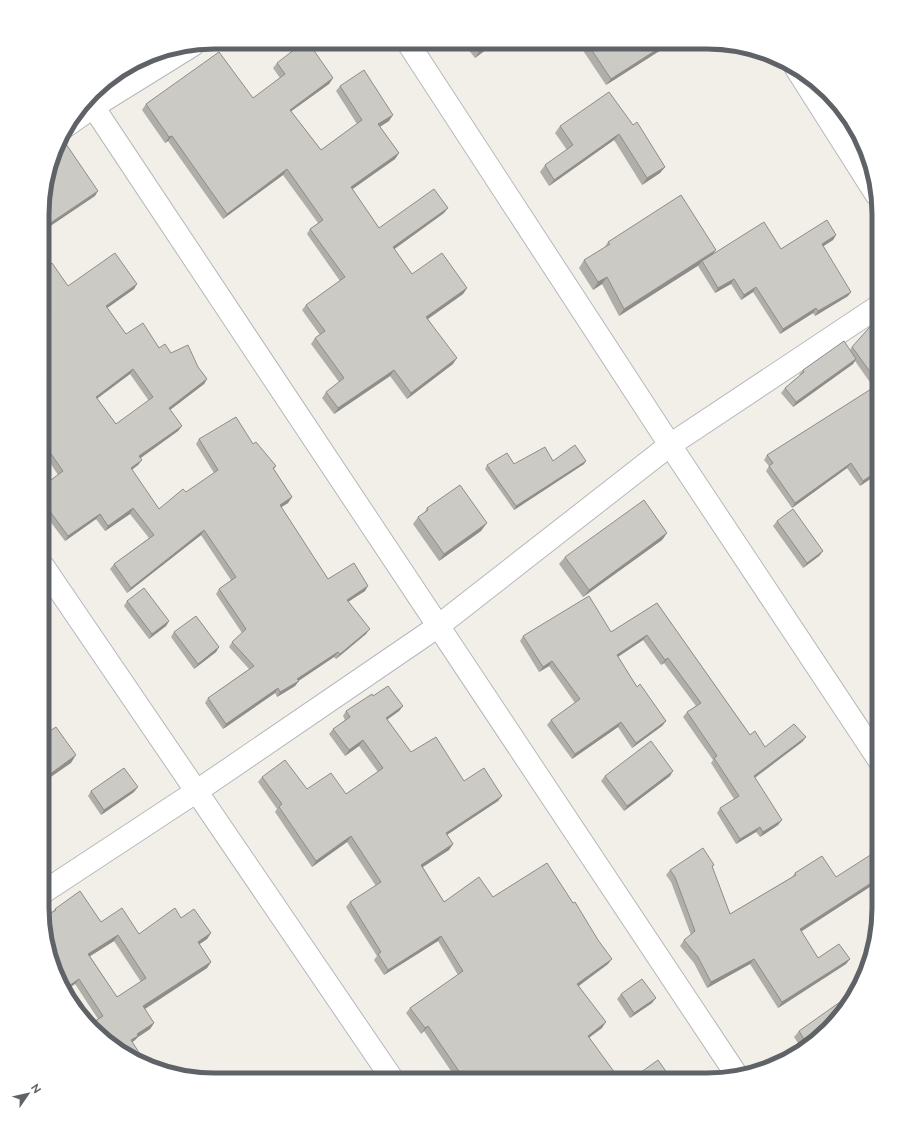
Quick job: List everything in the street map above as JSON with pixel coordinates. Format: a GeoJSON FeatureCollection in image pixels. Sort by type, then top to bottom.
{"type":"FeatureCollection","features":[{"type":"Feature","properties":{"kind":"street"},"geometry":{"type":"LineString","coordinates":[[412,49],[670,445],[872,749]]}},
{"type":"Feature","properties":{"kind":"street"},"geometry":{"type":"LineString","coordinates":[[92,102],[180,52]]}},
{"type":"Feature","properties":{"kind":"street"},"geometry":{"type":"LineString","coordinates":[[804,80],[870,184]]}},
{"type":"Feature","properties":{"kind":"street"},"geometry":{"type":"LineString","coordinates":[[91,103],[437,627],[734,1071]]}},
{"type":"Feature","properties":{"kind":"street"},"geometry":{"type":"LineString","coordinates":[[49,888],[197,791],[437,627],[670,445],[872,311]]}},
{"type":"Feature","properties":{"kind":"street"},"geometry":{"type":"LineString","coordinates":[[49,575],[388,1073]]}},
{"type":"Feature","properties":{"kind":"building"},"geometry":{"type":"Polygon","coordinates":[[[295,49],[313,49],[333,78],[290,110],[321,150],[362,120],[340,86],[364,70],[393,115],[378,124],[399,153],[351,187],[379,228],[434,189],[448,208],[393,247],[412,274],[442,253],[467,288],[426,317],[457,358],[411,393],[394,370],[338,408],[326,392],[344,378],[315,338],[325,331],[306,305],[345,277],[310,229],[323,220],[287,169],[227,214],[172,136],[169,137],[146,104],[219,52],[253,98],[285,74],[277,63],[295,49]]]}},
{"type":"Feature","properties":{"kind":"building"},"geometry":{"type":"Polygon","coordinates":[[[591,49],[658,49],[611,79],[591,49]]]}},
{"type":"Feature","properties":{"kind":"building"},"geometry":{"type":"Polygon","coordinates":[[[609,92],[633,125],[637,122],[665,167],[647,178],[619,134],[554,180],[545,165],[573,145],[560,126],[609,92]]]}},
{"type":"Feature","properties":{"kind":"building"},"geometry":{"type":"Polygon","coordinates":[[[66,144],[98,191],[49,224],[49,203],[52,181],[66,144]]]}},
{"type":"Feature","properties":{"kind":"building"},"geometry":{"type":"Polygon","coordinates":[[[681,195],[716,250],[624,309],[607,277],[598,282],[584,260],[610,244],[608,242],[681,195]]]}},
{"type":"Feature","properties":{"kind":"building"},"geometry":{"type":"Polygon","coordinates":[[[827,220],[836,235],[822,244],[851,292],[818,311],[816,308],[783,329],[756,287],[744,295],[734,279],[718,288],[702,261],[764,222],[781,249],[827,220]]]}},
{"type":"Feature","properties":{"kind":"building"},"geometry":{"type":"Polygon","coordinates":[[[115,253],[137,284],[106,306],[126,334],[143,323],[159,348],[165,344],[171,353],[188,345],[198,367],[207,379],[169,408],[182,426],[139,456],[142,460],[131,468],[159,509],[183,489],[186,492],[218,470],[199,439],[236,417],[253,444],[256,442],[276,466],[273,468],[292,497],[280,505],[328,579],[354,563],[368,586],[347,600],[370,629],[340,654],[338,652],[297,679],[299,681],[280,692],[278,688],[226,724],[208,698],[254,666],[232,642],[246,629],[219,589],[236,577],[204,530],[131,588],[114,564],[154,535],[133,508],[108,526],[100,514],[68,536],[49,510],[49,482],[63,471],[49,451],[49,265],[52,263],[68,286],[115,253]],[[133,369],[96,397],[116,424],[153,397],[133,369]]]}},
{"type":"Feature","properties":{"kind":"building"},"geometry":{"type":"Polygon","coordinates":[[[872,324],[872,374],[852,347],[872,324]]]}},
{"type":"Feature","properties":{"kind":"building"},"geometry":{"type":"Polygon","coordinates":[[[844,341],[856,359],[796,402],[785,388],[804,372],[803,370],[844,341]]]}},
{"type":"Feature","properties":{"kind":"building"},"geometry":{"type":"Polygon","coordinates":[[[872,388],[872,475],[863,481],[851,463],[795,503],[769,466],[773,463],[767,455],[872,388]]]}},
{"type":"Feature","properties":{"kind":"building"},"geometry":{"type":"Polygon","coordinates":[[[575,445],[586,461],[516,506],[487,465],[507,453],[514,464],[545,447],[553,461],[575,445]]]}},
{"type":"Feature","properties":{"kind":"building"},"geometry":{"type":"Polygon","coordinates":[[[460,485],[487,523],[444,554],[418,517],[428,510],[427,508],[460,485]]]}},
{"type":"Feature","properties":{"kind":"building"},"geometry":{"type":"Polygon","coordinates":[[[644,500],[667,533],[589,590],[565,557],[644,500]]]}},
{"type":"Feature","properties":{"kind":"building"},"geometry":{"type":"Polygon","coordinates":[[[793,509],[823,551],[807,563],[777,521],[793,509]]]}},
{"type":"Feature","properties":{"kind":"building"},"geometry":{"type":"Polygon","coordinates":[[[144,588],[169,621],[152,634],[127,601],[144,588]]]}},
{"type":"Feature","properties":{"kind":"building"},"geometry":{"type":"Polygon","coordinates":[[[589,596],[611,632],[657,603],[750,735],[755,731],[765,747],[794,724],[806,737],[754,776],[782,820],[763,832],[760,827],[740,839],[720,808],[739,796],[714,758],[717,756],[687,712],[701,703],[668,658],[665,660],[647,635],[617,655],[637,687],[640,684],[666,721],[636,743],[621,722],[575,754],[551,720],[580,699],[552,661],[543,667],[523,636],[589,596]]]}},
{"type":"Feature","properties":{"kind":"building"},"geometry":{"type":"Polygon","coordinates":[[[196,616],[219,647],[198,664],[174,632],[196,616]]]}},
{"type":"Feature","properties":{"kind":"building"},"geometry":{"type":"Polygon","coordinates":[[[388,686],[403,706],[386,718],[411,752],[436,737],[464,781],[484,768],[502,796],[446,833],[453,844],[421,865],[444,902],[479,877],[493,897],[547,863],[573,903],[575,902],[598,940],[612,959],[577,984],[606,1022],[588,1036],[615,1073],[460,1073],[428,1026],[425,1028],[410,1008],[463,971],[441,936],[388,970],[378,954],[381,952],[350,902],[381,882],[351,836],[316,861],[279,807],[282,804],[262,777],[285,760],[307,789],[331,773],[346,794],[383,768],[363,740],[349,750],[333,729],[350,717],[346,711],[372,694],[373,696],[388,686]]]}},
{"type":"Feature","properties":{"kind":"building"},"geometry":{"type":"Polygon","coordinates":[[[56,727],[76,755],[49,775],[49,732],[56,727]]]}},
{"type":"Feature","properties":{"kind":"building"},"geometry":{"type":"Polygon","coordinates":[[[651,741],[673,771],[627,806],[605,776],[651,741]]]}},
{"type":"Feature","properties":{"kind":"building"},"geometry":{"type":"Polygon","coordinates":[[[124,768],[138,787],[104,810],[91,791],[124,768]]]}},
{"type":"Feature","properties":{"kind":"building"},"geometry":{"type":"Polygon","coordinates":[[[703,848],[714,865],[712,866],[730,914],[796,875],[795,873],[822,856],[836,877],[872,854],[872,883],[800,929],[818,958],[839,944],[850,959],[782,1002],[754,959],[711,982],[698,957],[684,940],[695,931],[675,877],[670,870],[703,848]]]}},
{"type":"Feature","properties":{"kind":"building"},"geometry":{"type":"Polygon","coordinates":[[[80,891],[101,922],[122,908],[139,934],[175,908],[181,918],[194,909],[211,933],[198,942],[211,962],[143,1006],[154,1023],[137,1034],[138,1036],[131,1040],[141,1056],[113,1039],[94,1022],[103,1016],[79,979],[69,986],[58,961],[50,930],[49,914],[56,910],[55,909],[80,891]],[[118,935],[88,954],[117,997],[146,978],[118,935]]]}},
{"type":"Feature","properties":{"kind":"building"},"geometry":{"type":"Polygon","coordinates":[[[642,979],[656,998],[634,1013],[621,994],[642,979]]]}},
{"type":"Feature","properties":{"kind":"building"},"geometry":{"type":"Polygon","coordinates":[[[845,998],[824,1025],[808,1039],[805,1041],[799,1031],[845,998]]]}},
{"type":"Feature","properties":{"kind":"building"},"geometry":{"type":"Polygon","coordinates":[[[658,1060],[667,1073],[640,1073],[658,1060]]]}}]}
